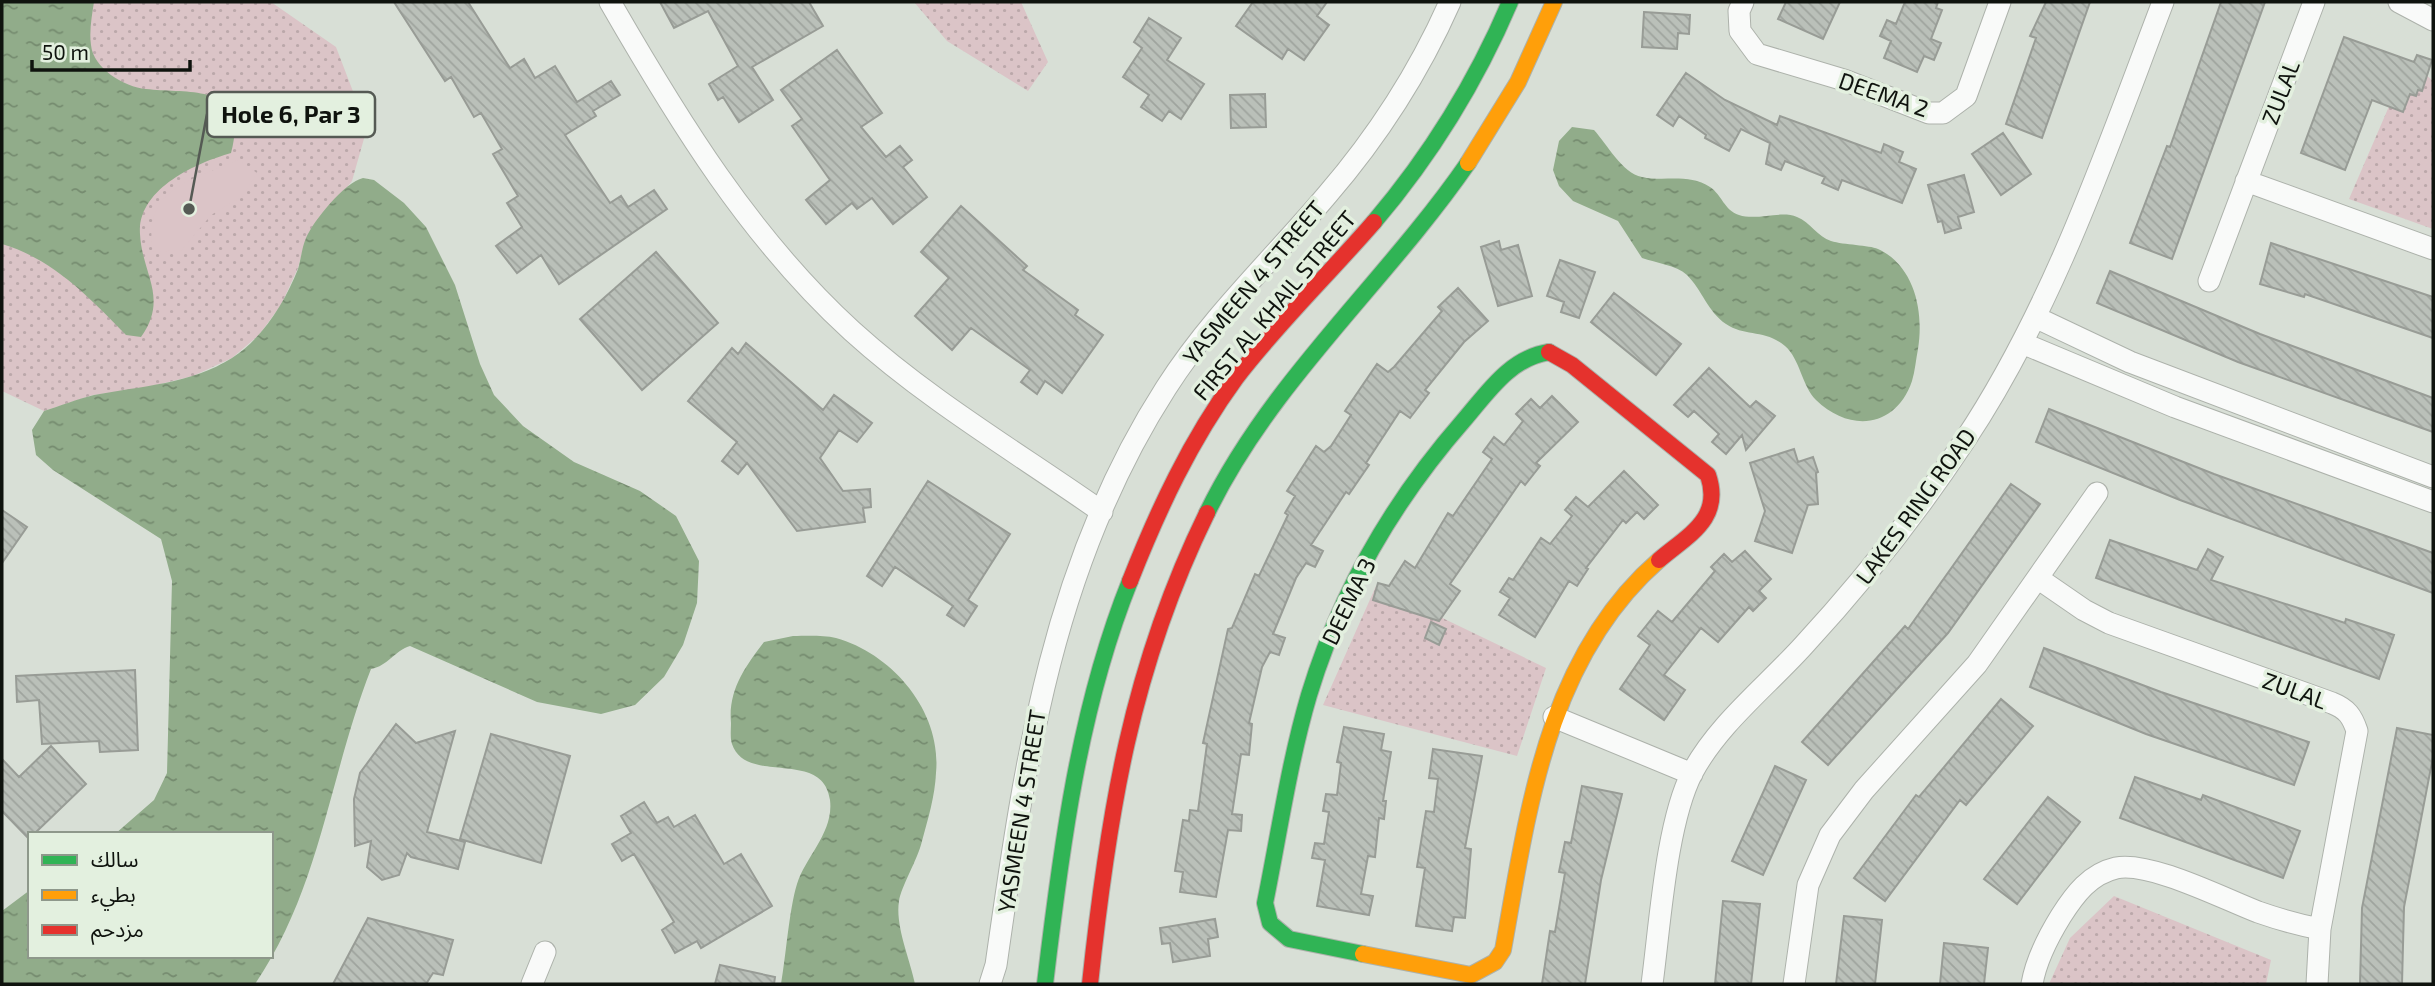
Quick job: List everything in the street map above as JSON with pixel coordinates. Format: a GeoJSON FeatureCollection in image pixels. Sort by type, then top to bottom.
{"type":"FeatureCollection","features":[{"type":"Feature","properties":{"kind":"main road","name":"FIRST AL KHAIL STREET"},"geometry":{"type":"LineString","coordinates":[[1045,984],[1068,818],[1092,702],[1128,590],[1173,480],[1202,428],[1236,380],[1384,209],[1435,141],[1479,67],[1510,2]]}},
{"type":"Feature","properties":{"kind":"main road"},"geometry":{"type":"LineString","coordinates":[[1090,984],[1108,825],[1132,713],[1168,605],[1213,500],[1274,402],[1417,234],[1469,163],[1512,92],[1554,2]]}},
{"type":"Feature","properties":{"kind":"main road","name":"DEEMA 3"},"geometry":{"type":"LineString","coordinates":[[1549,352],[1572,365],[1637,420],[1696,463],[1708,475],[1713,490],[1712,506],[1704,521],[1650,568],[1611,614],[1579,664],[1555,717],[1522,831],[1507,937],[1495,962],[1484,971],[1471,975],[1456,974],[1380,955],[1301,942],[1289,939],[1270,923],[1266,914],[1267,893],[1308,697],[1344,602],[1405,497],[1466,417],[1523,358],[1549,352]]}},
{"type":"Feature","properties":{"kind":"street"},"geometry":{"type":"LineString","coordinates":[[610,2],[678,115],[729,192],[807,287],[898,370],[1102,512]]}},
{"type":"Feature","properties":{"kind":"street","name":"YASMEEN 4 STREET"},"geometry":{"type":"LineString","coordinates":[[990,984],[996,965],[1022,782],[1041,689],[1068,598],[1102,512],[1166,388],[1215,320],[1327,196],[1374,137],[1415,73],[1450,2]]}},
{"type":"Feature","properties":{"kind":"street","name":"DEEMA 2"},"geometry":{"type":"LineString","coordinates":[[1743,2],[1739,11],[1740,31],[1757,54],[1844,80],[1929,113],[1943,113],[1966,96],[2000,2]]}},
{"type":"Feature","properties":{"kind":"street","name":"LAKES RING ROAD"},"geometry":{"type":"LineString","coordinates":[[1652,984],[1674,834],[1692,774],[1732,720],[1845,600],[1896,538],[1967,438],[2035,317],[2086,202],[2163,2]]}},
{"type":"Feature","properties":{"kind":"street","name":"ZULAL"},"geometry":{"type":"LineString","coordinates":[[2209,281],[2314,2]]}},
{"type":"Feature","properties":{"kind":"street"},"geometry":{"type":"LineString","coordinates":[[2399,2],[2433,20]]}},
{"type":"Feature","properties":{"kind":"street"},"geometry":{"type":"LineString","coordinates":[[2246,181],[2433,249]]}},
{"type":"Feature","properties":{"kind":"street"},"geometry":{"type":"LineString","coordinates":[[2035,317],[2130,362],[2433,477]]}},
{"type":"Feature","properties":{"kind":"street"},"geometry":{"type":"LineString","coordinates":[[2022,343],[2175,407],[2433,502]]}},
{"type":"Feature","properties":{"kind":"street"},"geometry":{"type":"LineString","coordinates":[[1794,984],[1802,908],[1817,860],[1830,835],[1864,790],[1977,664],[2097,493]]}},
{"type":"Feature","properties":{"kind":"street","name":"ZULAL"},"geometry":{"type":"LineString","coordinates":[[2039,579],[2084,610],[2109,623],[2344,708],[2353,718],[2357,731],[2320,929],[2317,984]]}},
{"type":"Feature","properties":{"kind":"street"},"geometry":{"type":"LineString","coordinates":[[1555,717],[1692,774]]}},
{"type":"Feature","properties":{"kind":"street"},"geometry":{"type":"LineString","coordinates":[[2032,984],[2049,936],[2070,902],[2082,887],[2098,875],[2116,868],[2147,869],[2269,916],[2320,929]]}},
{"type":"Feature","properties":{"kind":"street"},"geometry":{"type":"LineString","coordinates":[[532,984],[545,952]]}},
{"type":"Feature","properties":{"kind":"shaded area"},"geometry":{"type":"Polygon","coordinates":[[[2,2],[271,2],[336,47],[367,128],[352,181],[306,238],[298,268],[281,305],[259,335],[232,358],[193,376],[140,389],[93,395],[44,411],[2,391],[2,2]]]}},
{"type":"Feature","properties":{"kind":"shaded area"},"geometry":{"type":"Polygon","coordinates":[[[914,2],[1021,2],[1048,62],[1028,91],[947,41],[914,2]]]}},
{"type":"Feature","properties":{"kind":"shaded area"},"geometry":{"type":"Polygon","coordinates":[[[2409,60],[2433,81],[2433,229],[2349,199],[2409,60]]]}},
{"type":"Feature","properties":{"kind":"shaded area"},"geometry":{"type":"Polygon","coordinates":[[[238,160],[257,173],[243,196],[211,215],[182,250],[153,252],[152,231],[155,214],[163,200],[188,181],[238,160]]]}},
{"type":"Feature","properties":{"kind":"shaded area"},"geometry":{"type":"Polygon","coordinates":[[[1376,586],[1546,668],[1517,756],[1323,705],[1376,586]]]}},
{"type":"Feature","properties":{"kind":"shaded area"},"geometry":{"type":"Polygon","coordinates":[[[2114,896],[2271,960],[2266,984],[2049,984],[2070,938],[2114,896]]]}},
{"type":"Feature","properties":{"kind":"water"},"geometry":{"type":"Polygon","coordinates":[[[2,2],[94,2],[91,45],[103,69],[128,85],[212,96],[224,103],[232,114],[235,130],[231,153],[171,180],[148,204],[142,218],[142,248],[154,298],[149,323],[141,337],[126,335],[70,281],[38,259],[2,244],[2,2]]]}},
{"type":"Feature","properties":{"kind":"water"},"geometry":{"type":"Polygon","coordinates":[[[1572,127],[1594,130],[1621,164],[1642,177],[1694,180],[1714,190],[1730,210],[1739,215],[1791,215],[1802,219],[1831,241],[1878,249],[1891,257],[1908,278],[1918,306],[1918,349],[1912,381],[1905,397],[1884,416],[1871,421],[1843,418],[1829,411],[1811,394],[1794,358],[1785,346],[1770,337],[1740,331],[1726,324],[1714,313],[1687,275],[1672,267],[1642,258],[1618,221],[1573,201],[1559,186],[1553,170],[1559,141],[1572,127]]]}},
{"type":"Feature","properties":{"kind":"water"},"geometry":{"type":"Polygon","coordinates":[[[363,178],[374,180],[404,203],[426,227],[455,285],[480,364],[494,395],[523,426],[574,462],[640,491],[676,516],[699,561],[697,603],[683,645],[664,677],[635,705],[601,714],[537,702],[410,646],[382,665],[371,669],[344,750],[310,870],[273,954],[273,832],[117,832],[154,800],[167,773],[172,581],[161,539],[53,470],[36,455],[32,430],[44,411],[94,395],[183,379],[216,367],[243,350],[263,330],[287,294],[298,269],[303,245],[316,222],[339,194],[363,178]]]}},
{"type":"Feature","properties":{"kind":"water"},"geometry":{"type":"Polygon","coordinates":[[[793,636],[836,638],[877,657],[910,689],[931,728],[936,750],[933,799],[920,848],[900,895],[898,911],[915,984],[781,984],[794,895],[801,874],[828,823],[830,800],[824,784],[814,775],[752,763],[740,756],[731,742],[731,711],[739,680],[764,642],[793,636]]]}},
{"type":"Feature","properties":{"kind":"water"},"geometry":{"type":"Polygon","coordinates":[[[28,892],[28,958],[270,958],[255,984],[2,984],[2,911],[28,892]]]}},
{"type":"Feature","properties":{"kind":"building"},"geometry":{"type":"Polygon","coordinates":[[[394,2],[468,2],[510,68],[524,59],[535,78],[555,66],[577,102],[611,81],[620,95],[593,111],[596,116],[565,135],[610,203],[621,196],[628,207],[654,190],[667,209],[559,284],[541,255],[517,273],[496,246],[522,227],[507,203],[518,196],[493,154],[502,149],[481,113],[474,117],[451,77],[445,81],[394,2]]]}},
{"type":"Feature","properties":{"kind":"building"},"geometry":{"type":"Polygon","coordinates":[[[660,2],[809,2],[823,26],[752,67],[773,100],[739,122],[723,97],[718,100],[709,84],[738,66],[708,11],[674,28],[660,2]]]}},
{"type":"Feature","properties":{"kind":"building"},"geometry":{"type":"Polygon","coordinates":[[[1253,2],[1327,2],[1317,16],[1329,25],[1304,60],[1288,49],[1282,59],[1236,26],[1253,2]]]}},
{"type":"Feature","properties":{"kind":"building"},"geometry":{"type":"Polygon","coordinates":[[[1786,2],[1840,2],[1823,39],[1778,19],[1786,2]]]}},
{"type":"Feature","properties":{"kind":"building"},"geometry":{"type":"Polygon","coordinates":[[[1905,2],[1938,2],[1936,8],[1942,10],[1931,39],[1941,43],[1934,60],[1924,56],[1917,72],[1884,58],[1891,41],[1880,36],[1887,20],[1896,24],[1905,2]]]}},
{"type":"Feature","properties":{"kind":"building"},"geometry":{"type":"Polygon","coordinates":[[[2046,2],[2090,2],[2042,138],[2006,124],[2036,38],[2030,36],[2046,2]]]}},
{"type":"Feature","properties":{"kind":"building"},"geometry":{"type":"Polygon","coordinates":[[[2221,2],[2265,2],[2172,259],[2130,243],[2167,146],[2170,147],[2221,2]]]}},
{"type":"Feature","properties":{"kind":"building"},"geometry":{"type":"Polygon","coordinates":[[[1644,12],[1690,15],[1689,34],[1678,33],[1677,49],[1642,47],[1644,12]]]}},
{"type":"Feature","properties":{"kind":"building"},"geometry":{"type":"Polygon","coordinates":[[[1149,18],[1181,38],[1167,60],[1204,84],[1181,119],[1169,111],[1162,121],[1141,107],[1149,95],[1123,77],[1142,48],[1134,42],[1149,18]]]}},
{"type":"Feature","properties":{"kind":"building"},"geometry":{"type":"Polygon","coordinates":[[[2344,37],[2414,62],[2417,55],[2432,60],[2422,91],[2418,90],[2416,96],[2410,94],[2403,112],[2372,100],[2345,170],[2301,153],[2344,37]]]}},
{"type":"Feature","properties":{"kind":"building"},"geometry":{"type":"Polygon","coordinates":[[[837,50],[882,113],[861,127],[886,157],[900,146],[912,160],[903,167],[927,197],[893,224],[872,198],[857,209],[852,203],[826,224],[806,200],[830,180],[792,126],[802,119],[781,90],[837,50]]]}},
{"type":"Feature","properties":{"kind":"building"},"geometry":{"type":"Polygon","coordinates":[[[1686,73],[1725,100],[1777,125],[1780,116],[1881,153],[1884,144],[1903,152],[1899,162],[1916,169],[1902,203],[1842,180],[1838,190],[1822,183],[1825,177],[1785,161],[1781,170],[1766,164],[1770,143],[1741,129],[1729,151],[1705,138],[1706,135],[1679,116],[1673,126],[1657,115],[1686,73]]]}},
{"type":"Feature","properties":{"kind":"building"},"geometry":{"type":"Polygon","coordinates":[[[1265,94],[1266,127],[1231,128],[1230,95],[1265,94]]]}},
{"type":"Feature","properties":{"kind":"building"},"geometry":{"type":"Polygon","coordinates":[[[2003,133],[2031,174],[2001,195],[1972,154],[2003,133]]]}},
{"type":"Feature","properties":{"kind":"building"},"geometry":{"type":"Polygon","coordinates":[[[1964,175],[1974,212],[1958,217],[1961,228],[1945,233],[1942,221],[1938,222],[1928,185],[1964,175]]]}},
{"type":"Feature","properties":{"kind":"building"},"geometry":{"type":"Polygon","coordinates":[[[961,206],[1027,266],[1023,270],[1078,310],[1075,315],[1103,335],[1062,393],[1045,381],[1037,394],[1021,382],[1030,370],[971,328],[952,350],[915,316],[949,278],[921,252],[961,206]]]}},
{"type":"Feature","properties":{"kind":"building"},"geometry":{"type":"Polygon","coordinates":[[[1499,241],[1501,250],[1518,245],[1532,296],[1498,306],[1481,247],[1499,241]]]}},
{"type":"Feature","properties":{"kind":"building"},"geometry":{"type":"Polygon","coordinates":[[[2271,243],[2433,297],[2433,338],[2305,294],[2304,297],[2260,284],[2271,243]]]}},
{"type":"Feature","properties":{"kind":"building"},"geometry":{"type":"Polygon","coordinates":[[[656,252],[718,323],[642,390],[580,319],[656,252]]]}},
{"type":"Feature","properties":{"kind":"building"},"geometry":{"type":"Polygon","coordinates":[[[1560,260],[1595,272],[1579,318],[1561,312],[1564,302],[1547,296],[1560,260]]]}},
{"type":"Feature","properties":{"kind":"building"},"geometry":{"type":"Polygon","coordinates":[[[2110,271],[2260,334],[2433,398],[2433,432],[2238,362],[2097,303],[2110,271]]]}},
{"type":"Feature","properties":{"kind":"building"},"geometry":{"type":"Polygon","coordinates":[[[1458,288],[1488,321],[1464,342],[1425,390],[1429,393],[1410,418],[1400,411],[1366,463],[1369,465],[1349,494],[1346,492],[1311,545],[1323,551],[1315,567],[1306,563],[1296,578],[1273,634],[1285,638],[1279,655],[1270,652],[1262,667],[1249,723],[1252,724],[1249,755],[1241,754],[1232,814],[1242,815],[1241,831],[1228,830],[1216,897],[1180,892],[1183,872],[1175,871],[1183,820],[1189,821],[1190,810],[1198,811],[1207,744],[1203,743],[1228,629],[1232,628],[1255,574],[1259,576],[1288,515],[1285,513],[1295,496],[1287,491],[1316,446],[1324,452],[1331,446],[1351,415],[1345,411],[1377,364],[1388,372],[1394,367],[1442,311],[1438,307],[1458,288]]]}},
{"type":"Feature","properties":{"kind":"building"},"geometry":{"type":"Polygon","coordinates":[[[1614,293],[1681,344],[1656,375],[1591,322],[1614,293]]]}},
{"type":"Feature","properties":{"kind":"building"},"geometry":{"type":"Polygon","coordinates":[[[746,343],[823,410],[834,395],[872,423],[857,442],[839,430],[820,458],[843,491],[870,489],[871,507],[863,508],[865,522],[797,531],[747,463],[738,474],[722,461],[737,442],[688,401],[732,348],[738,354],[746,343]]]}},
{"type":"Feature","properties":{"kind":"building"},"geometry":{"type":"Polygon","coordinates":[[[1709,368],[1750,407],[1756,401],[1775,416],[1746,450],[1742,435],[1726,454],[1712,442],[1719,434],[1694,411],[1688,417],[1674,405],[1709,368]]]}},
{"type":"Feature","properties":{"kind":"building"},"geometry":{"type":"Polygon","coordinates":[[[1552,396],[1578,422],[1536,463],[1540,466],[1525,485],[1521,481],[1450,584],[1460,591],[1439,621],[1373,600],[1378,583],[1389,586],[1405,561],[1415,568],[1448,513],[1453,516],[1492,459],[1483,452],[1494,437],[1504,445],[1523,421],[1516,414],[1531,399],[1540,408],[1552,396]]]}},
{"type":"Feature","properties":{"kind":"building"},"geometry":{"type":"Polygon","coordinates":[[[2049,409],[2214,474],[2433,553],[2433,593],[2180,500],[2036,442],[2049,409]]]}},
{"type":"Feature","properties":{"kind":"building"},"geometry":{"type":"Polygon","coordinates":[[[1794,449],[1798,462],[1813,457],[1818,472],[1818,504],[1808,505],[1792,553],[1755,541],[1765,511],[1750,463],[1794,449]]]}},
{"type":"Feature","properties":{"kind":"building"},"geometry":{"type":"Polygon","coordinates":[[[1624,471],[1658,505],[1644,519],[1637,512],[1626,523],[1623,520],[1586,568],[1588,569],[1577,586],[1569,581],[1535,637],[1499,615],[1510,598],[1500,592],[1509,578],[1513,580],[1541,538],[1550,544],[1572,516],[1565,510],[1576,497],[1588,507],[1624,471]]]}},
{"type":"Feature","properties":{"kind":"building"},"geometry":{"type":"Polygon","coordinates":[[[928,481],[1010,534],[968,600],[977,606],[964,626],[947,615],[953,606],[895,567],[882,586],[867,576],[928,481]]]}},
{"type":"Feature","properties":{"kind":"building"},"geometry":{"type":"Polygon","coordinates":[[[2011,484],[2040,504],[1948,633],[1828,765],[1802,742],[1905,626],[1908,629],[2011,484]]]}},
{"type":"Feature","properties":{"kind":"building"},"geometry":{"type":"Polygon","coordinates":[[[2,510],[27,527],[2,563],[2,510]]]}},
{"type":"Feature","properties":{"kind":"building"},"geometry":{"type":"Polygon","coordinates":[[[2110,540],[2197,570],[2208,549],[2223,557],[2211,580],[2345,623],[2346,619],[2394,635],[2379,679],[2096,578],[2110,540]]]}},
{"type":"Feature","properties":{"kind":"building"},"geometry":{"type":"Polygon","coordinates":[[[1745,551],[1771,579],[1759,591],[1766,598],[1753,611],[1749,607],[1718,642],[1701,628],[1664,675],[1685,690],[1664,720],[1620,689],[1650,645],[1638,636],[1658,611],[1672,622],[1715,571],[1711,567],[1724,554],[1732,562],[1745,551]]]}},
{"type":"Feature","properties":{"kind":"building"},"geometry":{"type":"Polygon","coordinates":[[[1431,622],[1446,629],[1439,645],[1425,638],[1431,622]]]}},
{"type":"Feature","properties":{"kind":"building"},"geometry":{"type":"Polygon","coordinates":[[[2044,648],[2161,692],[2309,742],[2294,785],[2146,734],[2030,687],[2044,648]]]}},
{"type":"Feature","properties":{"kind":"building"},"geometry":{"type":"Polygon","coordinates":[[[135,670],[138,750],[100,752],[99,741],[42,744],[39,700],[17,702],[16,676],[135,670]]]}},
{"type":"Feature","properties":{"kind":"building"},"geometry":{"type":"Polygon","coordinates":[[[2001,699],[2033,726],[1966,805],[1960,800],[1885,901],[1854,878],[1916,795],[1919,797],[2001,699]]]}},
{"type":"Feature","properties":{"kind":"building"},"geometry":{"type":"Polygon","coordinates":[[[396,724],[416,743],[455,731],[427,832],[465,842],[458,869],[411,857],[407,853],[399,875],[382,880],[367,867],[371,841],[355,846],[354,799],[360,773],[396,724]]]}},
{"type":"Feature","properties":{"kind":"building"},"geometry":{"type":"Polygon","coordinates":[[[1344,727],[1384,734],[1381,750],[1391,752],[1383,801],[1386,801],[1384,819],[1379,818],[1375,857],[1368,856],[1361,894],[1373,896],[1369,915],[1317,906],[1325,860],[1312,858],[1315,843],[1324,844],[1329,812],[1323,811],[1326,794],[1337,795],[1341,763],[1337,762],[1344,727]]]}},
{"type":"Feature","properties":{"kind":"building"},"geometry":{"type":"Polygon","coordinates":[[[2397,728],[2433,735],[2433,757],[2404,907],[2402,984],[2360,984],[2362,908],[2397,728]]]}},
{"type":"Feature","properties":{"kind":"building"},"geometry":{"type":"Polygon","coordinates":[[[491,734],[570,756],[541,863],[460,839],[491,734]]]}},
{"type":"Feature","properties":{"kind":"building"},"geometry":{"type":"Polygon","coordinates":[[[51,746],[86,784],[36,832],[28,832],[28,838],[2,811],[2,759],[19,777],[51,746]]]}},
{"type":"Feature","properties":{"kind":"building"},"geometry":{"type":"Polygon","coordinates":[[[1433,749],[1482,756],[1465,848],[1471,849],[1465,918],[1454,917],[1452,931],[1416,926],[1425,868],[1417,867],[1426,811],[1434,812],[1438,779],[1429,778],[1433,749]]]}},
{"type":"Feature","properties":{"kind":"building"},"geometry":{"type":"Polygon","coordinates":[[[1775,766],[1806,780],[1763,875],[1732,861],[1775,766]]]}},
{"type":"Feature","properties":{"kind":"building"},"geometry":{"type":"Polygon","coordinates":[[[2135,777],[2201,800],[2203,795],[2300,831],[2283,878],[2120,818],[2135,777]]]}},
{"type":"Feature","properties":{"kind":"building"},"geometry":{"type":"Polygon","coordinates":[[[1582,786],[1622,794],[1601,880],[1585,984],[1542,984],[1550,931],[1555,932],[1565,873],[1559,872],[1565,842],[1571,843],[1582,786]]]}},
{"type":"Feature","properties":{"kind":"building"},"geometry":{"type":"Polygon","coordinates":[[[2048,797],[2080,822],[2017,904],[1984,879],[2048,797]]]}},
{"type":"Feature","properties":{"kind":"building"},"geometry":{"type":"Polygon","coordinates":[[[644,802],[657,823],[668,817],[674,827],[695,815],[724,864],[741,854],[772,906],[701,948],[697,941],[675,953],[662,930],[674,922],[634,854],[622,861],[612,844],[631,833],[621,816],[644,802]]]}},
{"type":"Feature","properties":{"kind":"building"},"geometry":{"type":"Polygon","coordinates":[[[1723,901],[1760,904],[1751,984],[1715,984],[1723,901]]]}},
{"type":"Feature","properties":{"kind":"building"},"geometry":{"type":"Polygon","coordinates":[[[1844,916],[1882,920],[1875,984],[1836,984],[1844,916]]]}},
{"type":"Feature","properties":{"kind":"building"},"geometry":{"type":"Polygon","coordinates":[[[368,918],[453,940],[443,975],[433,973],[426,984],[333,984],[368,918]]]}},
{"type":"Feature","properties":{"kind":"building"},"geometry":{"type":"Polygon","coordinates":[[[1215,919],[1218,937],[1208,939],[1210,956],[1173,962],[1170,943],[1162,944],[1160,928],[1215,919]]]}},
{"type":"Feature","properties":{"kind":"building"},"geometry":{"type":"Polygon","coordinates":[[[1944,943],[1988,948],[1984,984],[1940,984],[1944,943]]]}},
{"type":"Feature","properties":{"kind":"building"},"geometry":{"type":"Polygon","coordinates":[[[720,965],[775,977],[774,984],[715,984],[720,965]]]}},
{"type":"Feature","properties":{"kind":"traffic: fast"},"geometry":{"type":"LineString","coordinates":[[1374,222],[1414,171],[1450,117],[1482,61],[1510,2]]}},
{"type":"Feature","properties":{"kind":"traffic: fast"},"geometry":{"type":"LineString","coordinates":[[1207,513],[1233,465],[1263,420],[1330,334],[1436,207],[1468,163]]}},
{"type":"Feature","properties":{"kind":"traffic: fast"},"geometry":{"type":"LineString","coordinates":[[1363,954],[1289,939],[1270,923],[1265,903],[1290,773],[1309,695],[1336,620],[1353,584],[1392,515],[1415,482],[1501,378],[1523,361],[1549,352]]}},
{"type":"Feature","properties":{"kind":"traffic: fast"},"geometry":{"type":"LineString","coordinates":[[1045,984],[1074,780],[1097,679],[1130,581]]}},
{"type":"Feature","properties":{"kind":"traffic: slow"},"geometry":{"type":"LineString","coordinates":[[1468,163],[1518,82],[1554,2]]}},
{"type":"Feature","properties":{"kind":"traffic: slow"},"geometry":{"type":"LineString","coordinates":[[1363,954],[1471,975],[1495,962],[1503,950],[1534,792],[1548,740],[1567,690],[1590,643],[1621,599],[1659,560]]}},
{"type":"Feature","properties":{"kind":"traffic: jam"},"geometry":{"type":"LineString","coordinates":[[1130,581],[1176,476],[1219,402],[1269,338],[1374,222]]}},
{"type":"Feature","properties":{"kind":"traffic: jam"},"geometry":{"type":"LineString","coordinates":[[1549,352],[1572,365],[1708,475],[1711,503],[1707,515],[1691,534],[1659,560]]}},
{"type":"Feature","properties":{"kind":"traffic: jam"},"geometry":{"type":"LineString","coordinates":[[1090,984],[1115,802],[1141,686],[1159,628],[1207,513]]}},
{"type":"Feature","properties":{"kind":"place","name":"Hole 6, Par 3"},"geometry":{"type":"Point","coordinates":[189,209]}}]}
